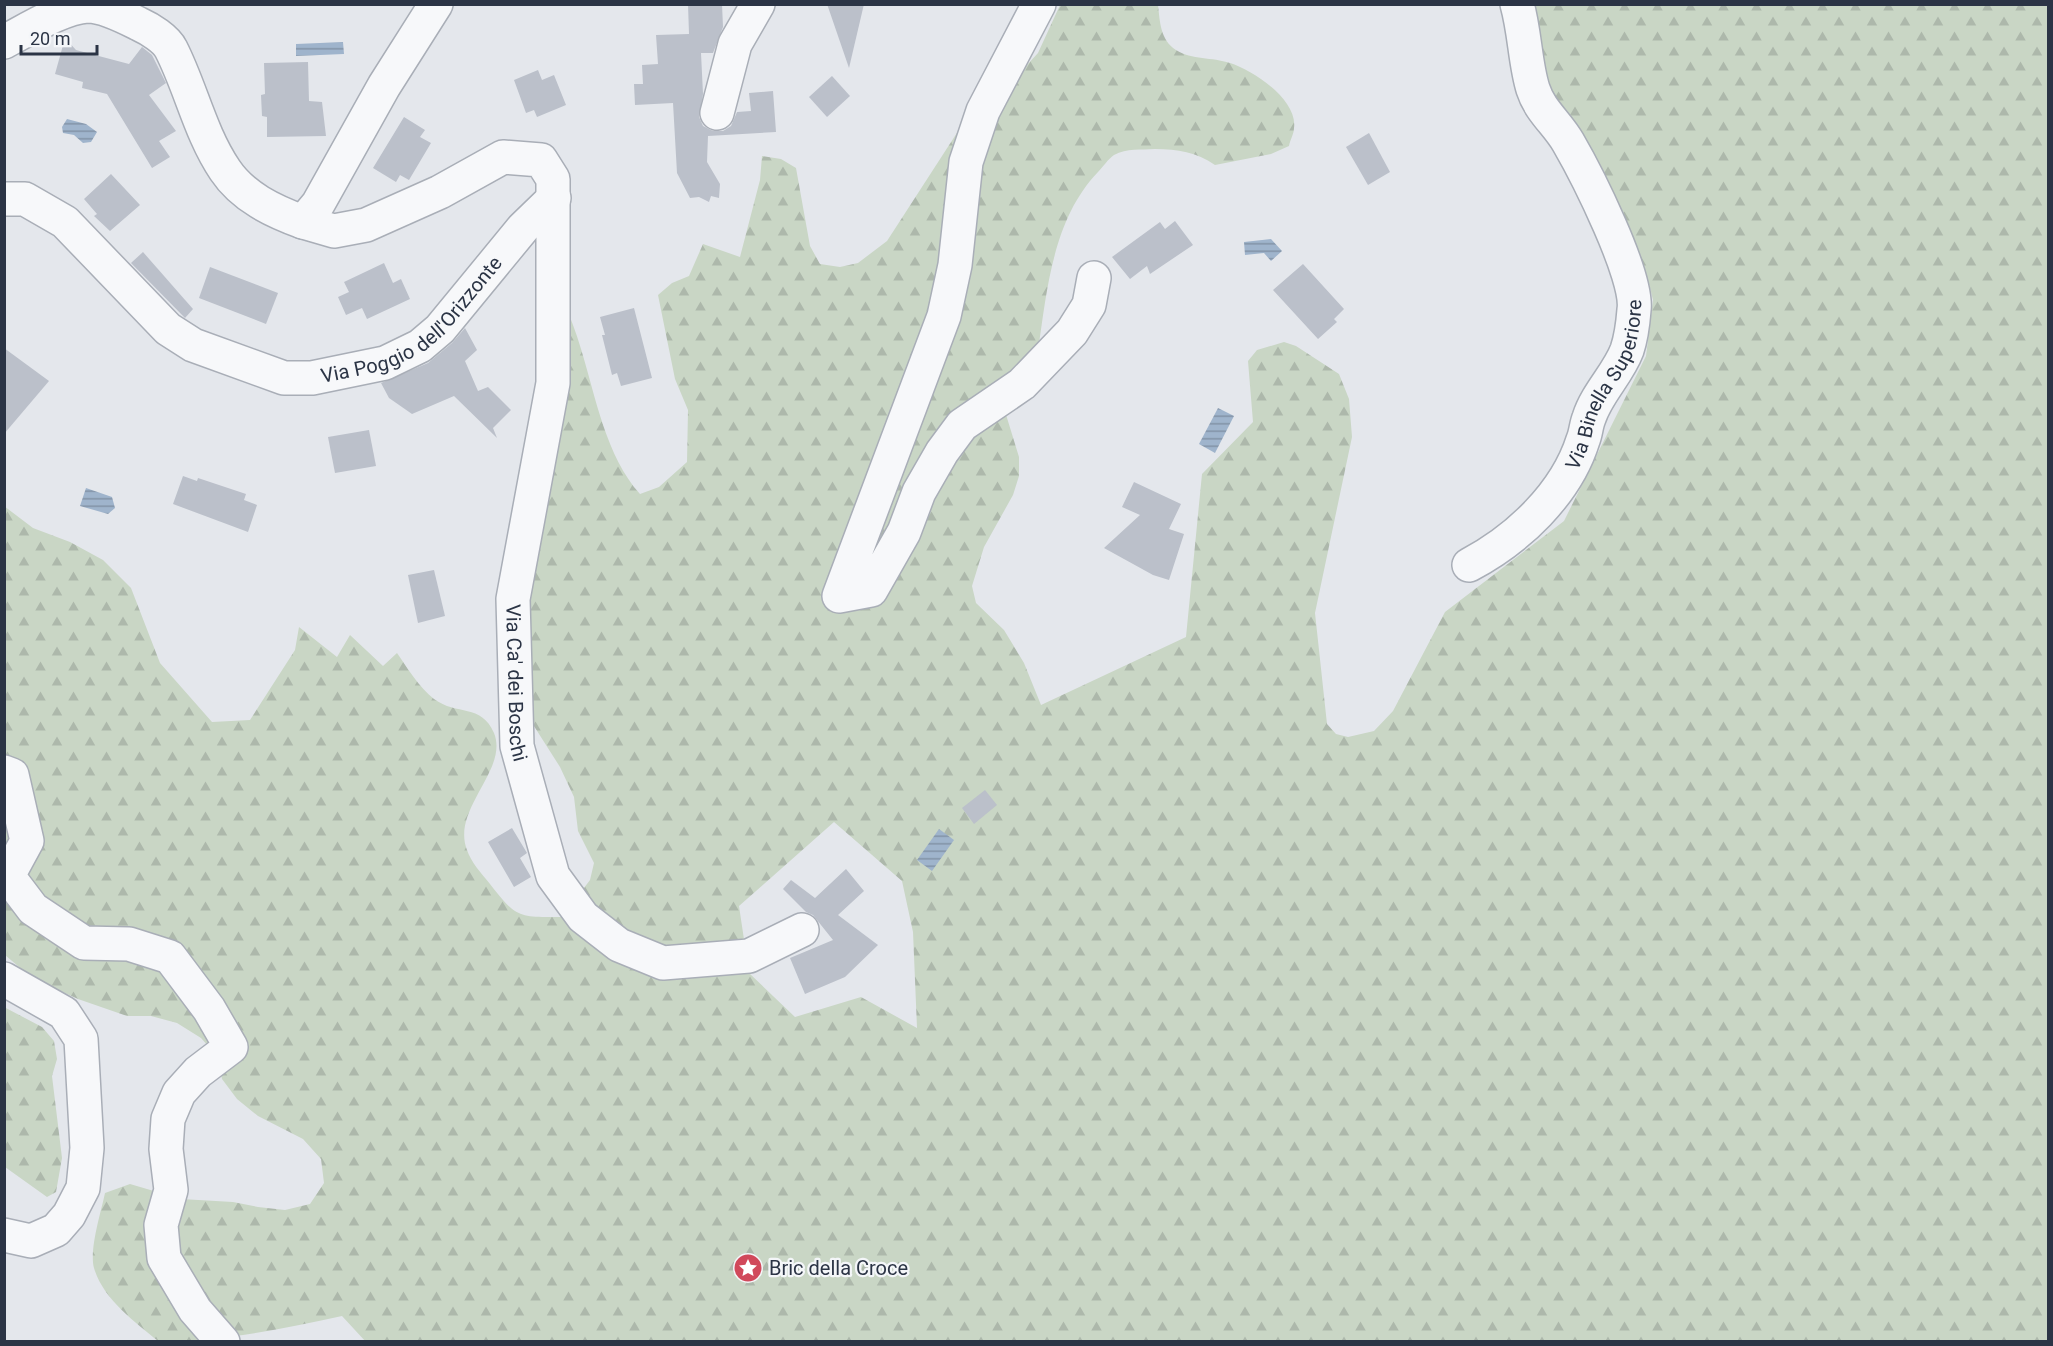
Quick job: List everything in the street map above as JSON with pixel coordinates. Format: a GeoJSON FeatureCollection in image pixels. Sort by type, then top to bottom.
{"type":"FeatureCollection","features":[{"type":"Feature","properties":{"kind":"street"},"geometry":{"type":"LineString","coordinates":[[303,222],[318,204],[384,86],[436,4]]}},
{"type":"Feature","properties":{"kind":"street"},"geometry":{"type":"LineString","coordinates":[[717,113],[735,44],[758,4]]}},
{"type":"Feature","properties":{"kind":"street"},"geometry":{"type":"LineString","coordinates":[[1039,4],[983,111],[966,162],[955,265],[944,316],[839,596],[871,590],[904,532],[919,492],[942,452],[962,425],[1022,384],[1072,332],[1089,305],[1094,278]]}},
{"type":"Feature","properties":{"kind":"street","name":"Via Binella Superiore"},"geometry":{"type":"LineString","coordinates":[[1470,565],[1493,552],[1533,518],[1565,480],[1583,441],[1589,416],[1627,351],[1635,307],[1626,267],[1598,200],[1566,140],[1543,112],[1533,88],[1525,33],[1517,4]]}},
{"type":"Feature","properties":{"kind":"street"},"geometry":{"type":"LineString","coordinates":[[4,42],[71,10],[89,6],[122,16],[148,29],[170,46],[195,110],[225,171],[248,195],[276,212],[334,231],[366,225],[440,192],[502,157],[541,160],[553,179],[554,198]]}},
{"type":"Feature","properties":{"kind":"street","name":"Via Poggio dell'Orizzonte"},"geometry":{"type":"LineString","coordinates":[[4,199],[25,199],[65,222],[168,329],[193,345],[284,378],[312,378],[385,363],[420,346],[440,328],[523,228],[554,198]]}},
{"type":"Feature","properties":{"kind":"street","name":"Via Ca' dei Boschi"},"geometry":{"type":"LineString","coordinates":[[554,198],[553,383],[513,599],[517,746],[553,876],[583,917],[619,945],[663,963],[749,956],[802,930]]}},
{"type":"Feature","properties":{"kind":"street"},"geometry":{"type":"LineString","coordinates":[[4,772],[12,775],[27,841],[8,876],[33,909],[84,943],[129,944],[170,957],[209,1009],[231,1047],[198,1072],[179,1093],[168,1119],[166,1149],[171,1190],[160,1225],[164,1258],[195,1310],[223,1341]]}},
{"type":"Feature","properties":{"kind":"street"},"geometry":{"type":"LineString","coordinates":[[4,979],[64,1013],[81,1039],[87,1148],[83,1188],[69,1215],[56,1230],[31,1240],[4,1235]]}},
{"type":"Feature","properties":{"kind":"green space"},"geometry":{"type":"Polygon","coordinates":[[[1060,5],[1158,5],[1162,30],[1171,46],[1182,53],[1230,63],[1261,79],[1282,97],[1289,107],[1294,130],[1289,146],[1271,154],[1215,165],[1194,154],[1179,151],[1155,149],[1124,151],[1114,155],[1083,191],[1071,211],[1054,256],[1038,351],[996,382],[1019,457],[1019,476],[1013,495],[984,547],[972,586],[976,603],[1004,630],[1024,663],[1041,705],[1186,637],[1202,474],[1253,422],[1248,361],[1257,350],[1284,342],[1296,346],[1339,374],[1349,399],[1352,437],[1315,613],[1327,724],[1336,734],[1348,737],[1374,731],[1393,711],[1445,612],[1564,521],[1646,356],[1653,300],[1649,284],[1548,93],[1523,5],[2048,5],[2048,1341],[366,1342],[342,1316],[228,1337],[158,1341],[112,1300],[98,1279],[93,1260],[94,1241],[105,1193],[130,1184],[181,1199],[233,1202],[285,1210],[310,1204],[324,1183],[321,1159],[303,1139],[258,1116],[237,1099],[222,1079],[217,1056],[201,1038],[177,1023],[151,1016],[127,1016],[78,999],[32,978],[5,955],[4,506],[33,528],[70,542],[103,560],[131,588],[160,663],[212,722],[250,720],[295,650],[299,627],[337,657],[350,635],[383,666],[397,653],[434,699],[482,717],[494,733],[496,747],[494,761],[472,805],[464,835],[467,850],[474,863],[513,910],[527,916],[562,917],[590,880],[594,863],[578,831],[574,797],[560,767],[532,723],[522,651],[562,297],[579,343],[603,426],[619,462],[628,479],[640,494],[659,487],[687,462],[688,410],[675,379],[658,295],[672,283],[689,276],[703,244],[740,257],[760,180],[762,156],[781,159],[796,168],[810,246],[820,264],[840,267],[858,263],[887,241],[975,105],[1005,89],[1038,53],[1060,5]],[[834,822],[739,906],[749,973],[795,1017],[861,997],[917,1028],[913,932],[902,881],[834,822]]]}},
{"type":"Feature","properties":{"kind":"green space"},"geometry":{"type":"Polygon","coordinates":[[[4,1007],[42,1027],[54,1041],[57,1059],[52,1076],[62,1158],[56,1192],[47,1197],[5,1167],[4,1007]]]}},
{"type":"Feature","properties":{"kind":"water"},"geometry":{"type":"Polygon","coordinates":[[[343,42],[344,54],[296,56],[296,44],[343,42]]]}},
{"type":"Feature","properties":{"kind":"water"},"geometry":{"type":"Polygon","coordinates":[[[67,119],[86,124],[97,132],[91,142],[83,143],[74,135],[63,133],[62,127],[67,119]]]}},
{"type":"Feature","properties":{"kind":"water"},"geometry":{"type":"Polygon","coordinates":[[[1271,239],[1282,251],[1271,261],[1264,253],[1245,255],[1244,242],[1271,239]]]}},
{"type":"Feature","properties":{"kind":"water"},"geometry":{"type":"Polygon","coordinates":[[[1218,408],[1234,416],[1215,453],[1199,444],[1218,408]]]}},
{"type":"Feature","properties":{"kind":"water"},"geometry":{"type":"Polygon","coordinates":[[[86,488],[112,497],[115,508],[108,514],[80,506],[86,488]]]}},
{"type":"Feature","properties":{"kind":"water"},"geometry":{"type":"Polygon","coordinates":[[[939,829],[954,840],[932,871],[917,860],[939,829]]]}},
{"type":"Feature","properties":{"kind":"building"},"geometry":{"type":"Polygon","coordinates":[[[688,4],[722,4],[723,27],[713,53],[701,53],[703,94],[699,117],[703,126],[713,131],[723,131],[731,126],[737,112],[751,111],[749,93],[773,91],[776,132],[708,136],[707,162],[720,184],[719,198],[711,196],[709,202],[699,197],[690,198],[677,173],[673,103],[635,105],[634,84],[643,84],[642,65],[658,64],[656,35],[689,34],[688,4]]]}},
{"type":"Feature","properties":{"kind":"building"},"geometry":{"type":"Polygon","coordinates":[[[827,4],[864,4],[849,68],[827,4]]]}},
{"type":"Feature","properties":{"kind":"building"},"geometry":{"type":"Polygon","coordinates":[[[65,38],[76,50],[129,64],[142,47],[152,55],[166,83],[149,95],[176,131],[159,141],[170,157],[152,168],[107,94],[82,88],[83,82],[55,74],[65,38]]]}},
{"type":"Feature","properties":{"kind":"building"},"geometry":{"type":"Polygon","coordinates":[[[308,62],[309,101],[322,102],[326,136],[267,137],[267,117],[262,116],[261,95],[265,94],[264,63],[308,62]]]}},
{"type":"Feature","properties":{"kind":"building"},"geometry":{"type":"Polygon","coordinates":[[[538,70],[542,80],[554,75],[566,105],[537,117],[534,110],[526,113],[514,80],[538,70]]]}},
{"type":"Feature","properties":{"kind":"building"},"geometry":{"type":"Polygon","coordinates":[[[832,76],[850,96],[827,117],[809,97],[832,76]]]}},
{"type":"Feature","properties":{"kind":"building"},"geometry":{"type":"Polygon","coordinates":[[[404,117],[425,130],[420,137],[431,143],[409,180],[400,175],[396,182],[373,168],[404,117]]]}},
{"type":"Feature","properties":{"kind":"building"},"geometry":{"type":"Polygon","coordinates":[[[1369,133],[1390,172],[1368,185],[1346,147],[1369,133]]]}},
{"type":"Feature","properties":{"kind":"building"},"geometry":{"type":"Polygon","coordinates":[[[111,174],[140,205],[110,231],[94,216],[97,214],[84,199],[111,174]]]}},
{"type":"Feature","properties":{"kind":"building"},"geometry":{"type":"Polygon","coordinates":[[[1175,221],[1193,245],[1150,274],[1147,266],[1130,279],[1112,257],[1160,222],[1165,229],[1175,221]]]}},
{"type":"Feature","properties":{"kind":"building"},"geometry":{"type":"Polygon","coordinates":[[[143,252],[193,309],[185,318],[131,263],[143,252]]]}},
{"type":"Feature","properties":{"kind":"building"},"geometry":{"type":"Polygon","coordinates":[[[384,263],[393,283],[401,279],[410,299],[367,319],[362,308],[346,315],[338,297],[349,292],[344,282],[384,263]]]}},
{"type":"Feature","properties":{"kind":"building"},"geometry":{"type":"Polygon","coordinates":[[[1303,264],[1344,309],[1334,319],[1337,322],[1318,339],[1273,290],[1303,264]]]}},
{"type":"Feature","properties":{"kind":"building"},"geometry":{"type":"Polygon","coordinates":[[[210,267],[278,293],[266,324],[199,298],[210,267]]]}},
{"type":"Feature","properties":{"kind":"building"},"geometry":{"type":"Polygon","coordinates":[[[634,308],[652,378],[621,386],[617,373],[612,375],[600,317],[634,308]]]}},
{"type":"Feature","properties":{"kind":"building"},"geometry":{"type":"Polygon","coordinates":[[[465,328],[477,350],[465,361],[478,391],[488,387],[511,410],[493,428],[497,438],[454,396],[412,414],[389,398],[381,383],[428,363],[452,343],[465,328]]]}},
{"type":"Feature","properties":{"kind":"building"},"geometry":{"type":"Polygon","coordinates":[[[4,348],[49,381],[4,434],[4,348]]]}},
{"type":"Feature","properties":{"kind":"building"},"geometry":{"type":"Polygon","coordinates":[[[369,430],[376,466],[335,473],[328,437],[369,430]]]}},
{"type":"Feature","properties":{"kind":"building"},"geometry":{"type":"Polygon","coordinates":[[[183,476],[197,481],[198,478],[246,494],[244,500],[257,505],[248,532],[173,504],[183,476]]]}},
{"type":"Feature","properties":{"kind":"building"},"geometry":{"type":"Polygon","coordinates":[[[1134,482],[1181,504],[1169,529],[1184,534],[1169,580],[1153,575],[1104,548],[1140,515],[1122,507],[1134,482]]]}},
{"type":"Feature","properties":{"kind":"building"},"geometry":{"type":"Polygon","coordinates":[[[434,570],[445,616],[418,623],[408,575],[434,570]]]}},
{"type":"Feature","properties":{"kind":"building"},"geometry":{"type":"Polygon","coordinates":[[[985,790],[997,805],[974,824],[962,808],[985,790]]]}},
{"type":"Feature","properties":{"kind":"building"},"geometry":{"type":"Polygon","coordinates":[[[512,828],[527,853],[520,858],[531,877],[514,887],[488,842],[512,828]]]}},
{"type":"Feature","properties":{"kind":"building"},"geometry":{"type":"Polygon","coordinates":[[[846,869],[864,891],[838,915],[878,945],[845,977],[805,994],[790,958],[833,940],[813,915],[806,912],[783,889],[791,880],[815,898],[846,869]]]}},
{"type":"Feature","properties":{"kind":"place","name":"Bric della Croce"},"geometry":{"type":"Point","coordinates":[748,1268]}}]}
